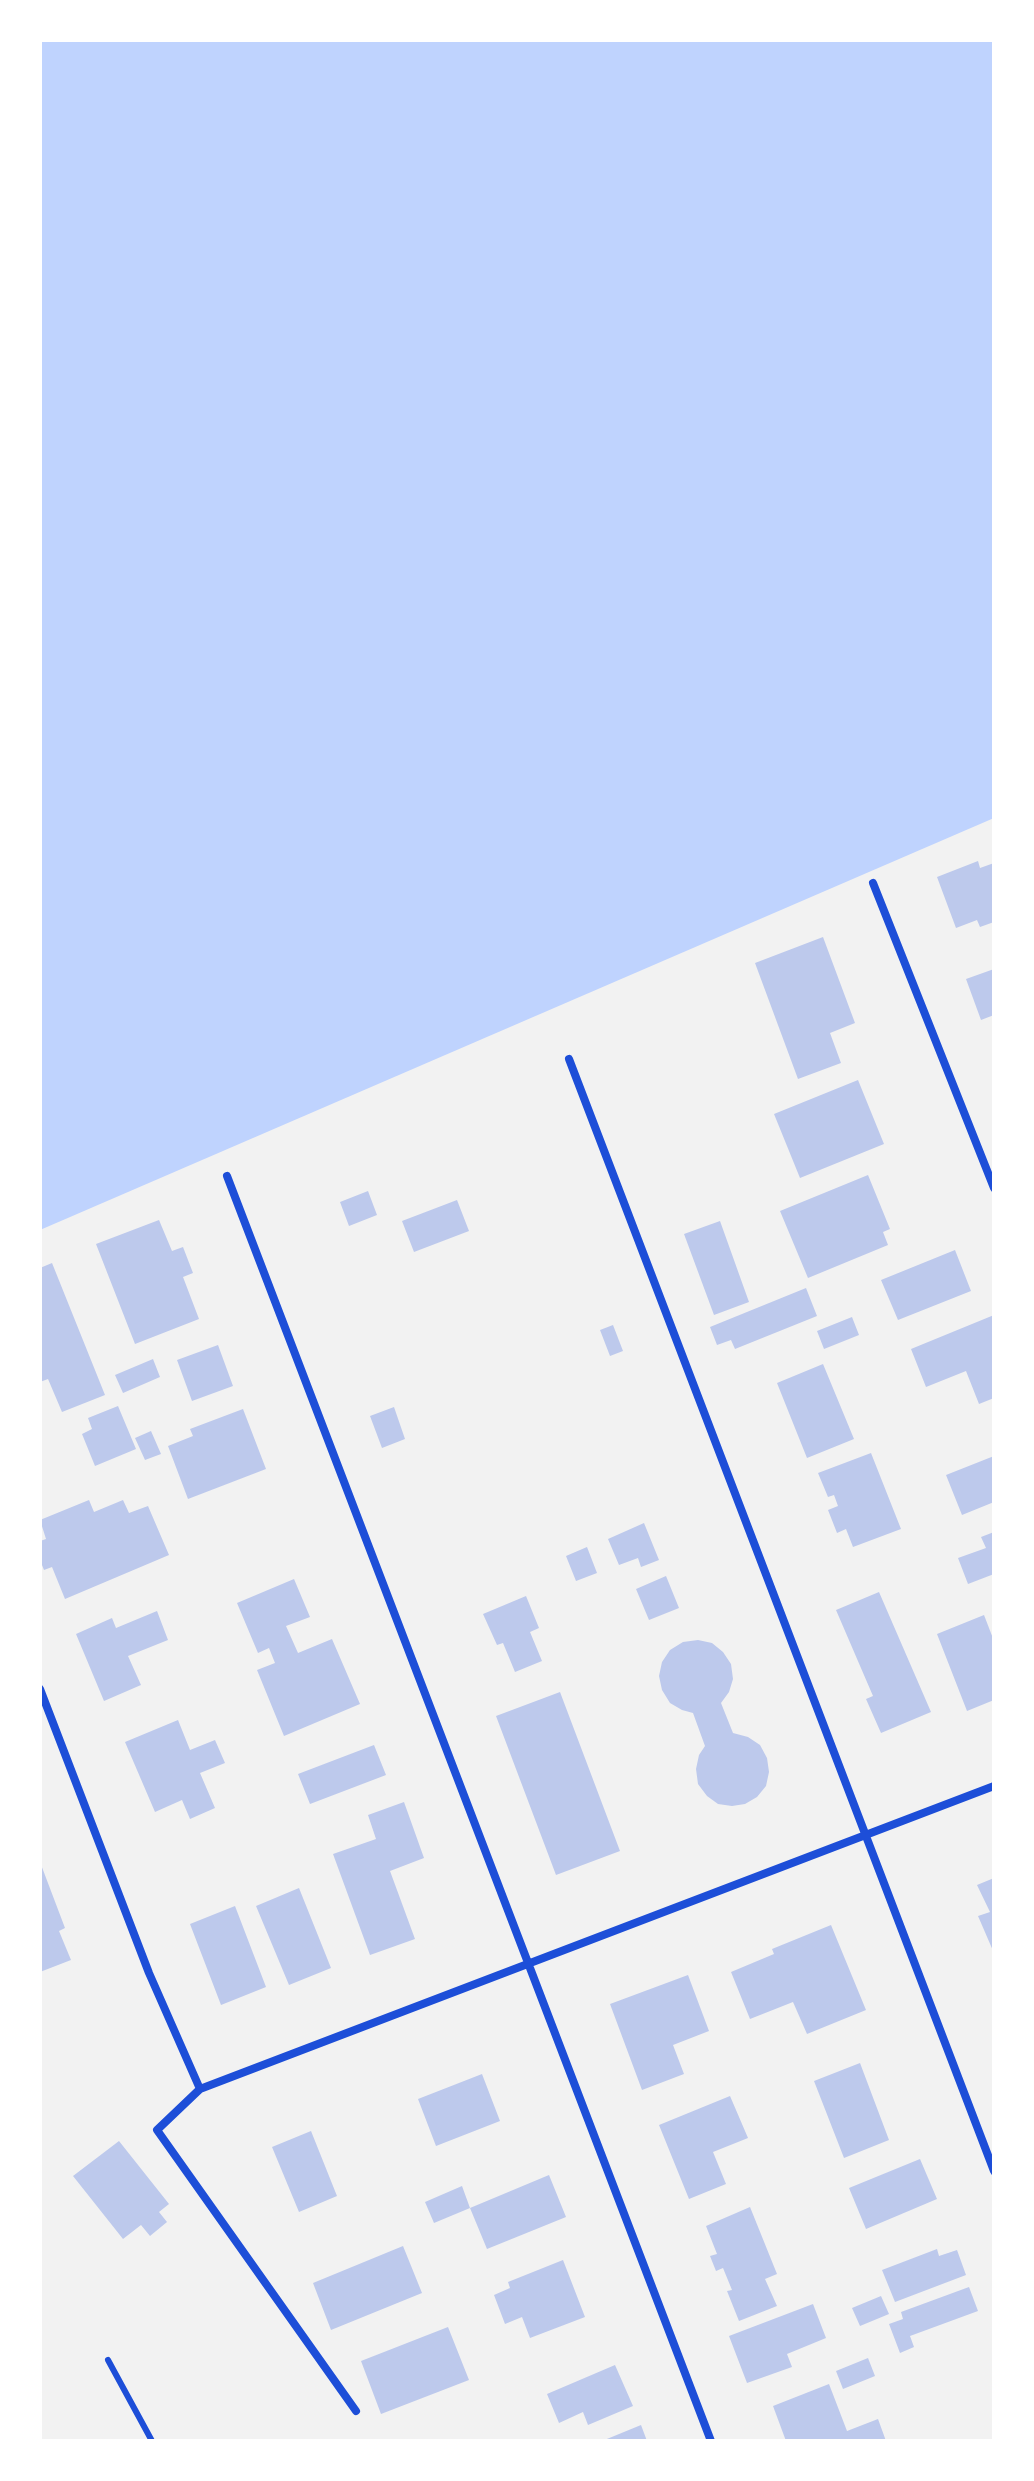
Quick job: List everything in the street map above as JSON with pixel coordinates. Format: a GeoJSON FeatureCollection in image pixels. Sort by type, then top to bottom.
{"type":"FeatureCollection","features":[{"type":"Feature","properties":{"kind":"street"},"geometry":{"type":"LineString","coordinates":[[873,883],[994,1188]]}},
{"type":"Feature","properties":{"kind":"street"},"geometry":{"type":"LineString","coordinates":[[569,1059],[994,2171]]}},
{"type":"Feature","properties":{"kind":"street"},"geometry":{"type":"LineString","coordinates":[[227,1176],[711,2441]]}},
{"type":"Feature","properties":{"kind":"street"},"geometry":{"type":"LineString","coordinates":[[40,1689],[149,1973],[200,2089]]}},
{"type":"Feature","properties":{"kind":"street"},"geometry":{"type":"LineString","coordinates":[[356,2411],[157,2130],[200,2089],[994,1786]]}},
{"type":"Feature","properties":{"kind":"lane"},"geometry":{"type":"LineString","coordinates":[[108,2360],[152,2441]]}},
{"type":"Feature","properties":{"kind":"water"},"geometry":{"type":"Polygon","coordinates":[[[40,40],[994,40],[994,818],[40,1230],[40,40]]]}},
{"type":"Feature","properties":{"kind":"building"},"geometry":{"type":"Polygon","coordinates":[[[978,861],[980,868],[994,863],[994,922],[980,927],[977,920],[956,928],[937,877],[978,861]]]}},
{"type":"Feature","properties":{"kind":"building"},"geometry":{"type":"Polygon","coordinates":[[[823,937],[855,1023],[830,1033],[841,1063],[798,1079],[755,963],[823,937]]]}},
{"type":"Feature","properties":{"kind":"building"},"geometry":{"type":"Polygon","coordinates":[[[994,969],[994,1015],[981,1020],[966,979],[994,969]]]}},
{"type":"Feature","properties":{"kind":"building"},"geometry":{"type":"Polygon","coordinates":[[[858,1080],[884,1144],[800,1178],[774,1114],[858,1080]]]}},
{"type":"Feature","properties":{"kind":"building"},"geometry":{"type":"Polygon","coordinates":[[[868,1175],[890,1229],[883,1232],[888,1245],[808,1278],[780,1211],[868,1175]]]}},
{"type":"Feature","properties":{"kind":"building"},"geometry":{"type":"Polygon","coordinates":[[[368,1191],[377,1215],[349,1226],[340,1202],[368,1191]]]}},
{"type":"Feature","properties":{"kind":"building"},"geometry":{"type":"Polygon","coordinates":[[[457,1200],[469,1231],[414,1252],[402,1221],[457,1200]]]}},
{"type":"Feature","properties":{"kind":"building"},"geometry":{"type":"Polygon","coordinates":[[[159,1220],[172,1251],[183,1247],[193,1273],[183,1277],[199,1319],[135,1344],[96,1244],[159,1220]]]}},
{"type":"Feature","properties":{"kind":"building"},"geometry":{"type":"Polygon","coordinates":[[[720,1221],[749,1302],[714,1315],[684,1234],[720,1221]]]}},
{"type":"Feature","properties":{"kind":"building"},"geometry":{"type":"Polygon","coordinates":[[[955,1250],[971,1291],[898,1320],[881,1280],[955,1250]]]}},
{"type":"Feature","properties":{"kind":"building"},"geometry":{"type":"Polygon","coordinates":[[[52,1263],[105,1395],[62,1412],[48,1379],[40,1382],[40,1268],[52,1263]]]}},
{"type":"Feature","properties":{"kind":"building"},"geometry":{"type":"Polygon","coordinates":[[[806,1288],[817,1316],[735,1349],[731,1340],[717,1345],[710,1327],[806,1288]]]}},
{"type":"Feature","properties":{"kind":"building"},"geometry":{"type":"Polygon","coordinates":[[[994,1315],[994,1398],[979,1404],[966,1371],[926,1387],[911,1349],[994,1315]]]}},
{"type":"Feature","properties":{"kind":"building"},"geometry":{"type":"Polygon","coordinates":[[[852,1317],[859,1335],[824,1349],[817,1331],[852,1317]]]}},
{"type":"Feature","properties":{"kind":"building"},"geometry":{"type":"Polygon","coordinates":[[[613,1325],[623,1351],[610,1356],[600,1330],[613,1325]]]}},
{"type":"Feature","properties":{"kind":"building"},"geometry":{"type":"Polygon","coordinates":[[[218,1345],[233,1386],[192,1401],[177,1360],[218,1345]]]}},
{"type":"Feature","properties":{"kind":"building"},"geometry":{"type":"Polygon","coordinates":[[[153,1359],[160,1377],[123,1393],[115,1375],[153,1359]]]}},
{"type":"Feature","properties":{"kind":"building"},"geometry":{"type":"Polygon","coordinates":[[[823,1364],[854,1439],[807,1458],[777,1383],[823,1364]]]}},
{"type":"Feature","properties":{"kind":"building"},"geometry":{"type":"Polygon","coordinates":[[[118,1406],[136,1449],[95,1466],[82,1434],[92,1429],[88,1418],[118,1406]]]}},
{"type":"Feature","properties":{"kind":"building"},"geometry":{"type":"Polygon","coordinates":[[[394,1407],[405,1439],[382,1448],[370,1416],[394,1407]]]}},
{"type":"Feature","properties":{"kind":"building"},"geometry":{"type":"Polygon","coordinates":[[[243,1409],[266,1469],[188,1499],[168,1446],[193,1436],[190,1429],[243,1409]]]}},
{"type":"Feature","properties":{"kind":"building"},"geometry":{"type":"Polygon","coordinates":[[[151,1431],[161,1454],[145,1460],[135,1438],[151,1431]]]}},
{"type":"Feature","properties":{"kind":"building"},"geometry":{"type":"Polygon","coordinates":[[[871,1453],[901,1529],[853,1547],[846,1529],[837,1533],[828,1510],[838,1506],[834,1495],[828,1497],[818,1473],[871,1453]]]}},
{"type":"Feature","properties":{"kind":"building"},"geometry":{"type":"Polygon","coordinates":[[[994,1456],[994,1502],[962,1515],[946,1475],[994,1456]]]}},
{"type":"Feature","properties":{"kind":"building"},"geometry":{"type":"Polygon","coordinates":[[[89,1500],[94,1512],[123,1500],[129,1513],[148,1506],[169,1555],[65,1599],[52,1567],[44,1570],[40,1560],[40,1541],[46,1539],[40,1520],[89,1500]]]}},
{"type":"Feature","properties":{"kind":"building"},"geometry":{"type":"Polygon","coordinates":[[[644,1523],[659,1560],[641,1567],[638,1558],[619,1565],[608,1539],[644,1523]]]}},
{"type":"Feature","properties":{"kind":"building"},"geometry":{"type":"Polygon","coordinates":[[[994,1532],[994,1574],[968,1584],[958,1558],[986,1548],[981,1537],[994,1532]]]}},
{"type":"Feature","properties":{"kind":"building"},"geometry":{"type":"Polygon","coordinates":[[[587,1547],[597,1573],[576,1581],[566,1556],[587,1547]]]}},
{"type":"Feature","properties":{"kind":"building"},"geometry":{"type":"Polygon","coordinates":[[[666,1576],[679,1608],[649,1620],[636,1589],[666,1576]]]}},
{"type":"Feature","properties":{"kind":"building"},"geometry":{"type":"Polygon","coordinates":[[[294,1579],[310,1617],[286,1626],[298,1653],[332,1639],[360,1704],[284,1736],[257,1670],[275,1663],[269,1648],[258,1653],[237,1603],[294,1579]]]}},
{"type":"Feature","properties":{"kind":"building"},"geometry":{"type":"Polygon","coordinates":[[[879,1592],[931,1712],[881,1733],[866,1699],[873,1696],[836,1610],[879,1592]]]}},
{"type":"Feature","properties":{"kind":"building"},"geometry":{"type":"Polygon","coordinates":[[[526,1596],[539,1628],[530,1632],[542,1661],[515,1672],[503,1643],[497,1645],[483,1614],[526,1596]]]}},
{"type":"Feature","properties":{"kind":"building"},"geometry":{"type":"Polygon","coordinates":[[[157,1611],[168,1640],[128,1656],[141,1685],[104,1701],[76,1634],[112,1618],[116,1628],[157,1611]]]}},
{"type":"Feature","properties":{"kind":"building"},"geometry":{"type":"Polygon","coordinates":[[[984,1615],[994,1641],[994,1700],[967,1711],[937,1634],[984,1615]]]}},
{"type":"Feature","properties":{"kind":"building"},"geometry":{"type":"Polygon","coordinates":[[[698,1640],[712,1643],[731,1664],[733,1679],[721,1703],[733,1733],[748,1737],[760,1745],[767,1758],[769,1772],[766,1786],[757,1797],[745,1804],[718,1804],[698,1784],[696,1769],[705,1746],[693,1713],[670,1703],[662,1690],[659,1676],[662,1662],[670,1650],[683,1642],[698,1640]]]}},
{"type":"Feature","properties":{"kind":"building"},"geometry":{"type":"Polygon","coordinates":[[[560,1692],[620,1851],[556,1875],[496,1716],[560,1692]]]}},
{"type":"Feature","properties":{"kind":"building"},"geometry":{"type":"Polygon","coordinates":[[[178,1720],[190,1750],[215,1740],[225,1763],[200,1773],[215,1808],[190,1819],[182,1800],[155,1812],[125,1742],[178,1720]]]}},
{"type":"Feature","properties":{"kind":"building"},"geometry":{"type":"Polygon","coordinates":[[[374,1745],[386,1775],[310,1804],[298,1774],[374,1745]]]}},
{"type":"Feature","properties":{"kind":"building"},"geometry":{"type":"Polygon","coordinates":[[[404,1802],[424,1858],[390,1871],[415,1939],[370,1955],[333,1854],[376,1839],[368,1815],[404,1802]]]}},
{"type":"Feature","properties":{"kind":"building"},"geometry":{"type":"Polygon","coordinates":[[[40,1862],[65,1928],[59,1931],[71,1960],[40,1972],[40,1862]]]}},
{"type":"Feature","properties":{"kind":"building"},"geometry":{"type":"Polygon","coordinates":[[[994,1878],[994,1953],[978,1916],[990,1912],[977,1885],[994,1878]]]}},
{"type":"Feature","properties":{"kind":"building"},"geometry":{"type":"Polygon","coordinates":[[[299,1888],[331,1968],[289,1985],[256,1906],[299,1888]]]}},
{"type":"Feature","properties":{"kind":"building"},"geometry":{"type":"Polygon","coordinates":[[[235,1906],[266,1987],[221,2005],[190,1924],[235,1906]]]}},
{"type":"Feature","properties":{"kind":"building"},"geometry":{"type":"Polygon","coordinates":[[[831,1925],[866,2010],[807,2034],[793,2002],[750,2019],[731,1972],[774,1954],[772,1949],[831,1925]]]}},
{"type":"Feature","properties":{"kind":"building"},"geometry":{"type":"Polygon","coordinates":[[[688,1975],[709,2031],[673,2045],[684,2074],[642,2090],[610,2004],[688,1975]]]}},
{"type":"Feature","properties":{"kind":"building"},"geometry":{"type":"Polygon","coordinates":[[[860,2063],[889,2140],[844,2158],[814,2081],[860,2063]]]}},
{"type":"Feature","properties":{"kind":"building"},"geometry":{"type":"Polygon","coordinates":[[[482,2074],[500,2121],[436,2146],[418,2099],[482,2074]]]}},
{"type":"Feature","properties":{"kind":"building"},"geometry":{"type":"Polygon","coordinates":[[[730,2096],[748,2138],[713,2152],[726,2184],[689,2199],[659,2125],[730,2096]]]}},
{"type":"Feature","properties":{"kind":"building"},"geometry":{"type":"Polygon","coordinates":[[[311,2131],[337,2196],[299,2212],[272,2147],[311,2131]]]}},
{"type":"Feature","properties":{"kind":"building"},"geometry":{"type":"Polygon","coordinates":[[[119,2141],[169,2204],[159,2212],[167,2222],[150,2236],[141,2225],[123,2239],[73,2176],[119,2141]]]}},
{"type":"Feature","properties":{"kind":"building"},"geometry":{"type":"Polygon","coordinates":[[[920,2159],[937,2199],[866,2229],[849,2188],[920,2159]]]}},
{"type":"Feature","properties":{"kind":"building"},"geometry":{"type":"Polygon","coordinates":[[[549,2175],[566,2217],[487,2249],[470,2208],[549,2175]]]}},
{"type":"Feature","properties":{"kind":"building"},"geometry":{"type":"Polygon","coordinates":[[[462,2186],[470,2208],[434,2223],[425,2202],[462,2186]]]}},
{"type":"Feature","properties":{"kind":"building"},"geometry":{"type":"Polygon","coordinates":[[[750,2207],[777,2274],[765,2279],[777,2306],[739,2321],[727,2291],[732,2290],[723,2268],[716,2271],[710,2256],[717,2254],[706,2226],[750,2207]]]}},
{"type":"Feature","properties":{"kind":"building"},"geometry":{"type":"Polygon","coordinates":[[[403,2246],[422,2293],[331,2330],[313,2283],[403,2246]]]}},
{"type":"Feature","properties":{"kind":"building"},"geometry":{"type":"Polygon","coordinates":[[[937,2249],[939,2256],[957,2250],[966,2275],[895,2302],[882,2270],[937,2249]]]}},
{"type":"Feature","properties":{"kind":"building"},"geometry":{"type":"Polygon","coordinates":[[[563,2260],[585,2317],[530,2338],[522,2317],[505,2324],[494,2295],[510,2288],[508,2282],[563,2260]]]}},
{"type":"Feature","properties":{"kind":"building"},"geometry":{"type":"Polygon","coordinates":[[[969,2287],[978,2311],[910,2336],[914,2347],[900,2353],[889,2324],[903,2319],[901,2312],[969,2287]]]}},
{"type":"Feature","properties":{"kind":"building"},"geometry":{"type":"Polygon","coordinates":[[[881,2296],[889,2314],[860,2326],[852,2308],[881,2296]]]}},
{"type":"Feature","properties":{"kind":"building"},"geometry":{"type":"Polygon","coordinates":[[[813,2304],[826,2338],[787,2354],[792,2367],[747,2383],[729,2336],[813,2304]]]}},
{"type":"Feature","properties":{"kind":"building"},"geometry":{"type":"Polygon","coordinates":[[[448,2327],[469,2380],[381,2414],[361,2361],[448,2327]]]}},
{"type":"Feature","properties":{"kind":"building"},"geometry":{"type":"Polygon","coordinates":[[[868,2358],[875,2376],[843,2389],[836,2371],[868,2358]]]}},
{"type":"Feature","properties":{"kind":"building"},"geometry":{"type":"Polygon","coordinates":[[[615,2365],[633,2406],[588,2425],[583,2412],[559,2423],[547,2394],[615,2365]]]}},
{"type":"Feature","properties":{"kind":"building"},"geometry":{"type":"Polygon","coordinates":[[[829,2384],[847,2431],[878,2419],[886,2441],[786,2441],[773,2406],[829,2384]]]}},
{"type":"Feature","properties":{"kind":"building"},"geometry":{"type":"Polygon","coordinates":[[[641,2425],[647,2441],[602,2441],[641,2425]]]}}]}
